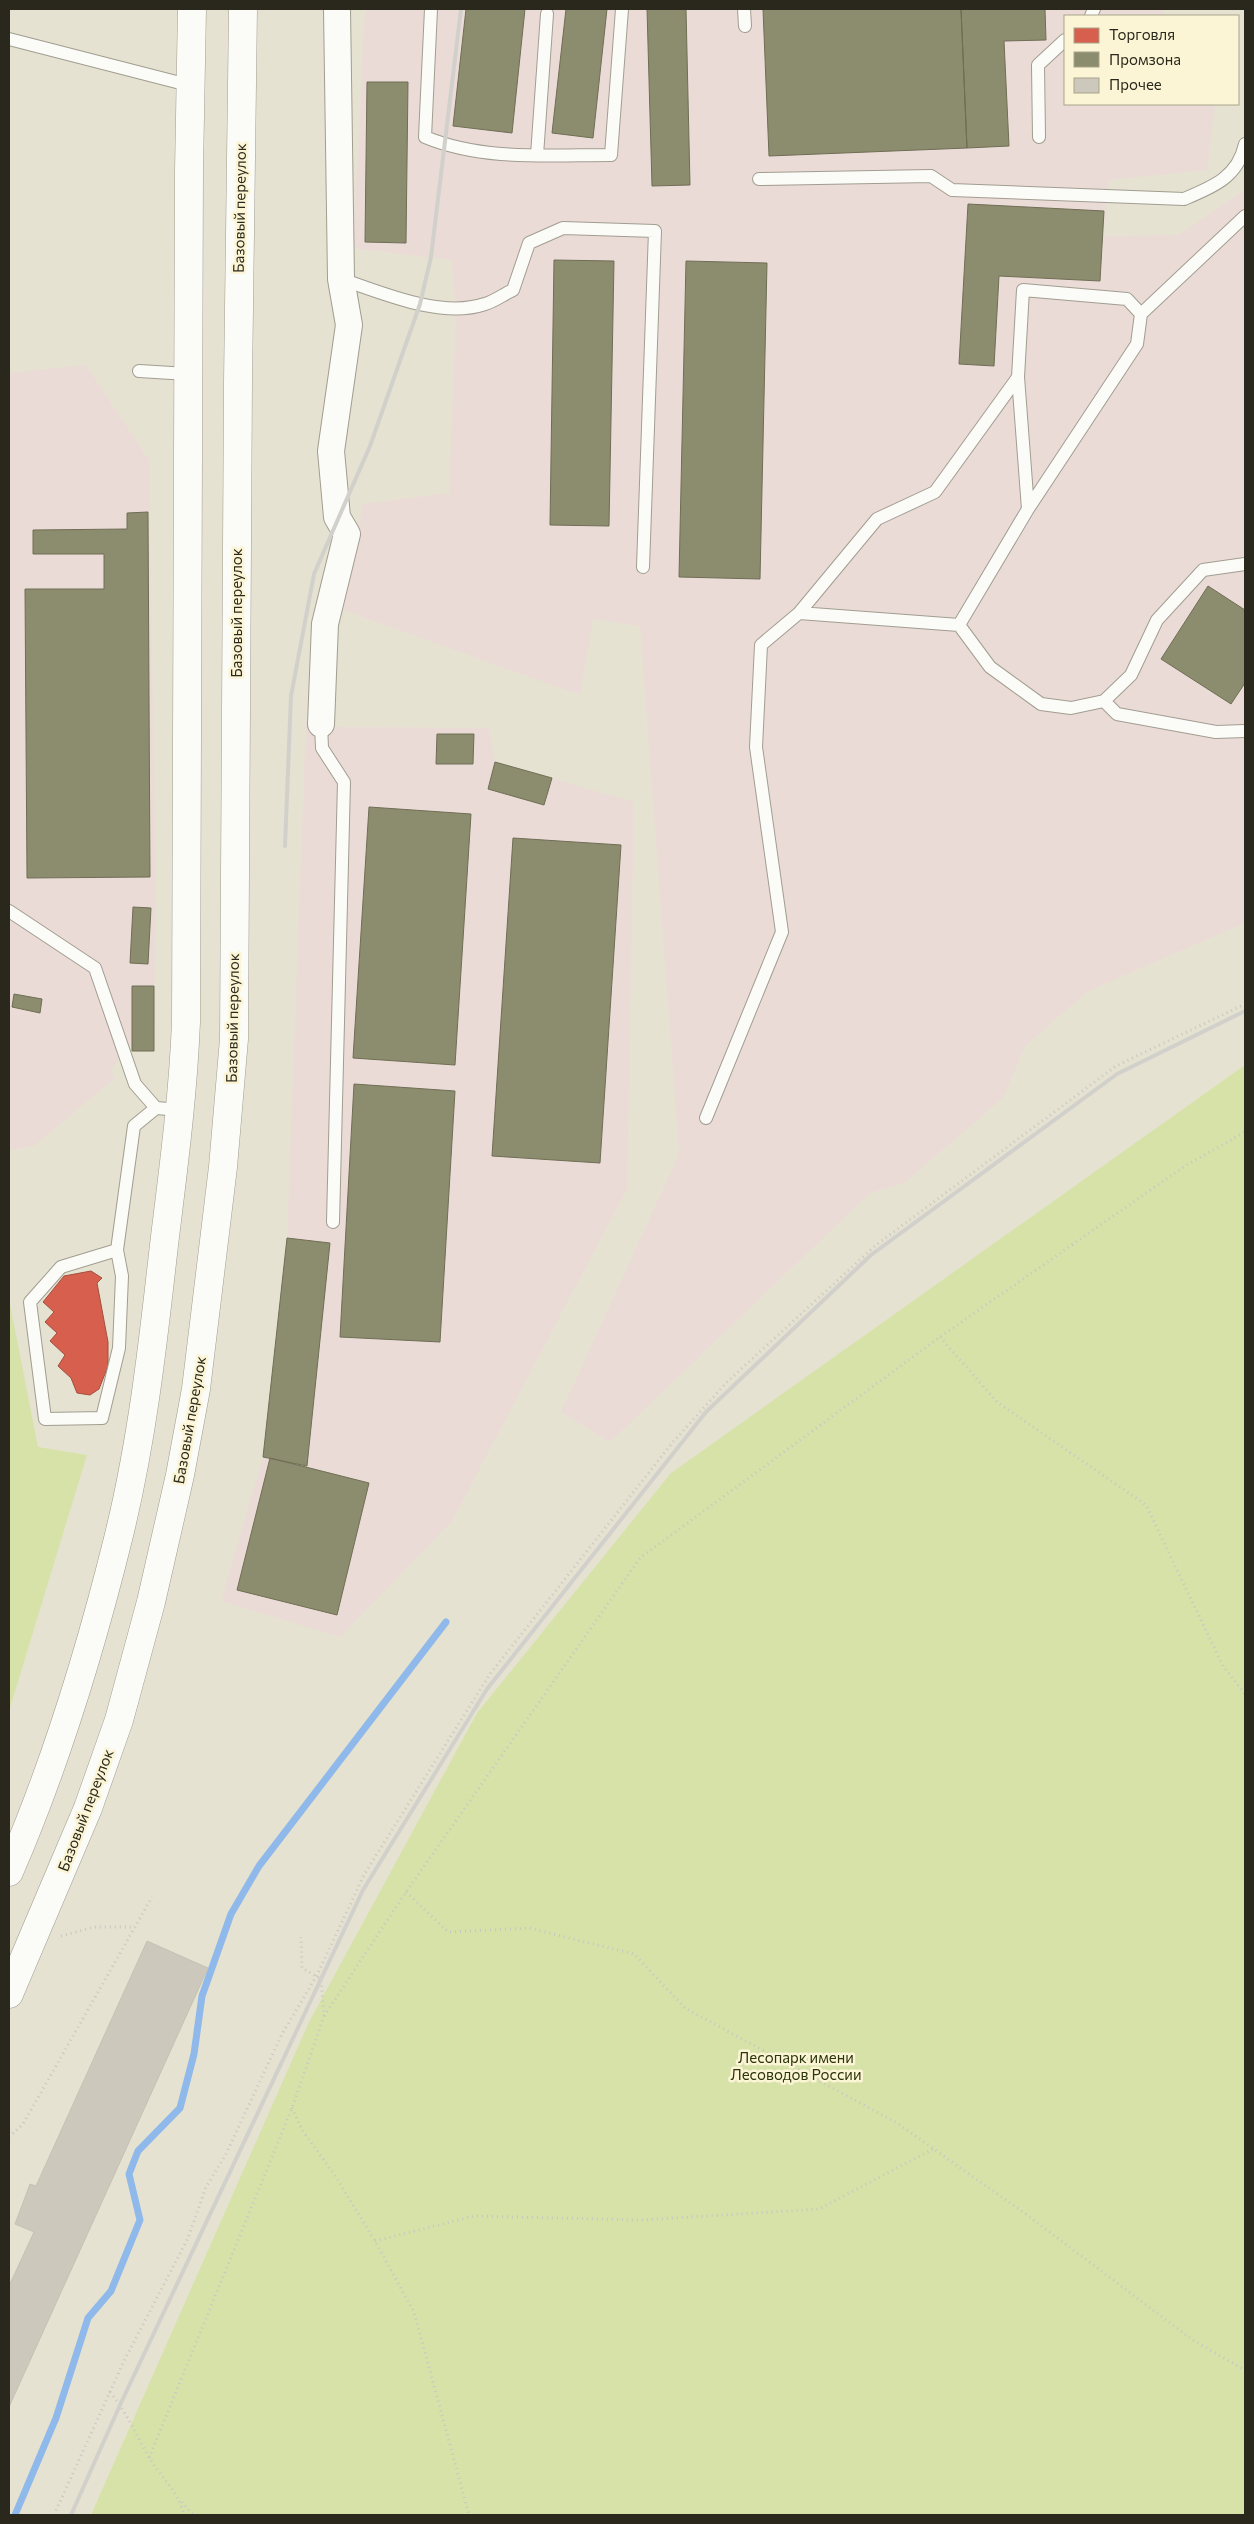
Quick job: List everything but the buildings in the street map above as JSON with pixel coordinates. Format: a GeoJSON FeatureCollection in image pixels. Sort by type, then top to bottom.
{"type":"FeatureCollection","features":[{"type":"Feature","properties":{"kind":"main road"},"geometry":{"type":"LineString","coordinates":[[9,1872],[38,1804],[77,1686],[118,1539],[139,1434],[154,1332],[168,1108],[186,1022],[188,374],[192,9]]}},
{"type":"Feature","properties":{"kind":"main road","name":"Базовый переулок"},"geometry":{"type":"LineString","coordinates":[[9,1994],[88,1808],[119,1720],[151,1602],[180,1475],[196,1389],[222,1177],[234,1040],[237,401],[243,9]]}},
{"type":"Feature","properties":{"kind":"street"},"geometry":{"type":"LineString","coordinates":[[321,724],[325,624],[347,534],[337,516],[331,451],[349,325],[341,279],[337,9]]}},
{"type":"Feature","properties":{"kind":"lane"},"geometry":{"type":"LineString","coordinates":[[431,9],[424,137],[446,146],[484,153],[611,156],[622,9]]}},
{"type":"Feature","properties":{"kind":"lane"},"geometry":{"type":"LineString","coordinates":[[744,9],[745,26]]}},
{"type":"Feature","properties":{"kind":"lane"},"geometry":{"type":"LineString","coordinates":[[536,155],[547,14]]}},
{"type":"Feature","properties":{"kind":"lane"},"geometry":{"type":"LineString","coordinates":[[9,39],[192,86]]}},
{"type":"Feature","properties":{"kind":"lane"},"geometry":{"type":"LineString","coordinates":[[1038,137],[1038,64],[1064,41]]}},
{"type":"Feature","properties":{"kind":"lane"},"geometry":{"type":"LineString","coordinates":[[759,179],[931,176],[952,190],[1184,199],[1217,185],[1242,159],[1245,144]]}},
{"type":"Feature","properties":{"kind":"lane"},"geometry":{"type":"LineString","coordinates":[[959,625],[1028,509],[1137,344],[1141,314],[1245,216]]}},
{"type":"Feature","properties":{"kind":"lane"},"geometry":{"type":"LineString","coordinates":[[341,279],[420,304],[456,308],[484,304],[513,290],[529,242],[563,228],[655,231],[643,567]]}},
{"type":"Feature","properties":{"kind":"lane"},"geometry":{"type":"LineString","coordinates":[[1028,509],[1018,377],[1023,290],[1127,299],[1141,314]]}},
{"type":"Feature","properties":{"kind":"lane"},"geometry":{"type":"LineString","coordinates":[[139,371],[188,374]]}},
{"type":"Feature","properties":{"kind":"lane"},"geometry":{"type":"LineString","coordinates":[[706,1118],[782,932],[756,747],[761,644],[799,613],[878,519],[935,492],[1018,377]]}},
{"type":"Feature","properties":{"kind":"lane"},"geometry":{"type":"LineString","coordinates":[[799,613],[959,625],[990,667],[1041,704],[1071,708],[1104,701],[1130,675],[1157,620],[1203,570],[1245,564]]}},
{"type":"Feature","properties":{"kind":"lane"},"geometry":{"type":"LineString","coordinates":[[1104,701],[1117,714],[1216,732],[1245,731]]}},
{"type":"Feature","properties":{"kind":"lane"},"geometry":{"type":"LineString","coordinates":[[321,724],[322,748],[344,782],[334,1222]]}},
{"type":"Feature","properties":{"kind":"lane"},"geometry":{"type":"LineString","coordinates":[[9,911],[94,968],[134,1084],[168,1108],[134,1126],[116,1250],[122,1276],[119,1348],[102,1418],[45,1419],[30,1302],[61,1267],[116,1250]]}},
{"type":"Feature","properties":{"kind":"path"},"geometry":{"type":"LineString","coordinates":[[54,2515],[110,2392],[188,2238],[206,2187],[224,2156],[282,2034],[316,1977],[365,1873],[490,1674],[673,1442],[727,1382],[876,1245],[1116,1066],[1245,1004]]}},
{"type":"Feature","properties":{"kind":"path"},"geometry":{"type":"LineString","coordinates":[[149,2458],[292,2108],[324,2016],[406,1892],[640,1558],[940,1337],[1186,1166],[1245,1132]]}},
{"type":"Feature","properties":{"kind":"path"},"geometry":{"type":"LineString","coordinates":[[940,1337],[997,1402],[1146,1505],[1223,1666],[1245,1694]]}},
{"type":"Feature","properties":{"kind":"path"},"geometry":{"type":"LineString","coordinates":[[406,1892],[448,1932],[528,1928],[634,1954],[685,2008],[896,2123],[1023,2212],[1194,2341],[1245,2370]]}},
{"type":"Feature","properties":{"kind":"path"},"geometry":{"type":"LineString","coordinates":[[9,2137],[23,2124],[152,1897]]}},
{"type":"Feature","properties":{"kind":"path"},"geometry":{"type":"LineString","coordinates":[[61,1936],[94,1927],[134,1928]]}},
{"type":"Feature","properties":{"kind":"path"},"geometry":{"type":"LineString","coordinates":[[302,1937],[302,1968],[321,1979],[324,2016]]}},
{"type":"Feature","properties":{"kind":"path"},"geometry":{"type":"LineString","coordinates":[[292,2108],[302,2130],[334,2174],[375,2241],[414,2312],[469,2515]]}},
{"type":"Feature","properties":{"kind":"path"},"geometry":{"type":"LineString","coordinates":[[375,2241],[474,2216],[642,2220],[819,2209],[933,2149]]}},
{"type":"Feature","properties":{"kind":"path"},"geometry":{"type":"LineString","coordinates":[[110,2392],[120,2405],[149,2458],[193,2515]]}},
{"type":"Feature","properties":{"kind":"path"},"geometry":{"type":"LineString","coordinates":[[180,2499],[184,2515]]}},
{"type":"Feature","properties":{"kind":"shaded area"},"geometry":{"type":"Polygon","coordinates":[[[365,9],[1164,9],[1163,15],[1064,15],[1064,105],[1215,105],[1207,170],[1109,180],[1103,236],[1178,235],[1245,190],[1245,923],[1088,991],[1025,1046],[1003,1098],[904,1183],[870,1193],[610,1442],[561,1412],[679,1154],[640,626],[593,619],[580,695],[343,610],[363,504],[449,493],[456,308],[451,260],[353,248],[365,9]]]}},
{"type":"Feature","properties":{"kind":"shaded area"},"geometry":{"type":"Polygon","coordinates":[[[86,365],[149,460],[156,884],[154,1051],[132,1051],[132,1045],[124,1050],[111,1071],[115,1078],[34,1146],[9,1150],[9,373],[86,365]]]}},
{"type":"Feature","properties":{"kind":"shaded area"},"geometry":{"type":"Polygon","coordinates":[[[306,722],[337,727],[489,728],[495,762],[634,802],[627,1189],[452,1521],[340,1637],[221,1601],[263,1457],[287,1238],[306,722]]]}},
{"type":"Feature","properties":{"kind":"green space","name":"Лесопарк имени Лесоводов России"},"geometry":{"type":"Polygon","coordinates":[[[1245,1065],[1245,2515],[91,2515],[309,2022],[477,1713],[671,1473],[1245,1065]]]}},
{"type":"Feature","properties":{"kind":"green space"},"geometry":{"type":"Polygon","coordinates":[[[9,1299],[38,1447],[87,1455],[9,1711],[9,1299]]]}},
{"type":"Feature","properties":{"kind":"waterway"},"geometry":{"type":"LineString","coordinates":[[15,2515],[56,2418],[88,2318],[111,2291],[140,2220],[129,2174],[138,2151],[180,2108],[194,2054],[202,1996],[231,1914],[259,1866],[446,1622]]}},
{"type":"Feature","properties":{"kind":"railway"},"geometry":{"type":"LineString","coordinates":[[285,846],[291,696],[314,574],[370,446],[420,304],[431,257],[461,9]]}},
{"type":"Feature","properties":{"kind":"railway"},"geometry":{"type":"LineString","coordinates":[[71,2515],[120,2405],[363,1890],[487,1689],[706,1412],[871,1255],[1117,1074],[1245,1011]]}}]}
